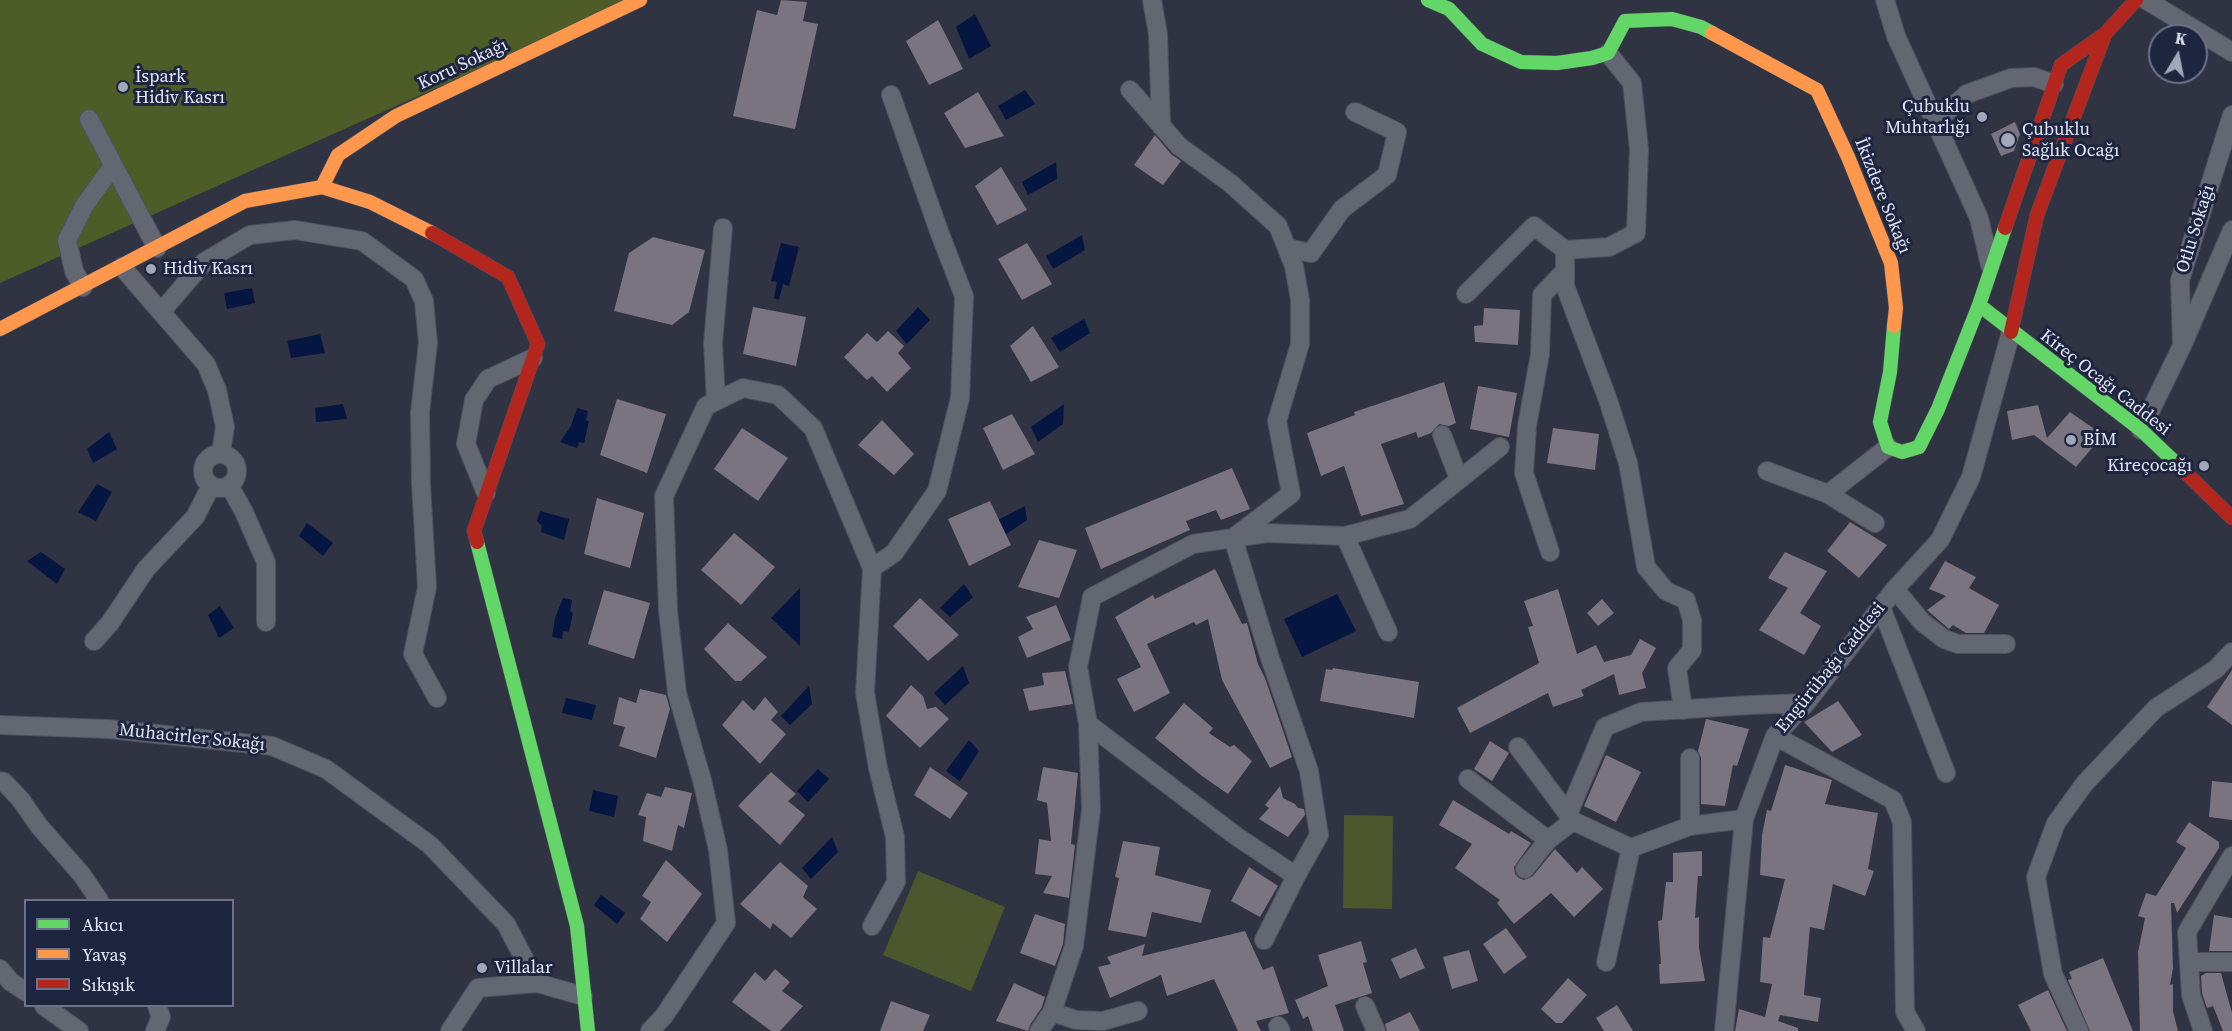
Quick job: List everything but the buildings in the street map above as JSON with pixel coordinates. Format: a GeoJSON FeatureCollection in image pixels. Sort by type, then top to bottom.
{"type":"FeatureCollection","features":[{"type":"Feature","properties":{"kind":"street","name":"Koru Sokağı"},"geometry":{"type":"LineString","coordinates":[[322,187],[338,155],[396,116],[640,0]]}},
{"type":"Feature","properties":{"kind":"street"},"geometry":{"type":"LineString","coordinates":[[1152,0],[1158,34],[1161,126]]}},
{"type":"Feature","properties":{"kind":"street"},"geometry":{"type":"LineString","coordinates":[[1428,0],[1449,9],[1482,44],[1521,62],[1557,63],[1592,58],[1608,53],[1632,83],[1639,149],[1636,233],[1609,247],[1565,250],[1534,226],[1466,294]]}},
{"type":"Feature","properties":{"kind":"street"},"geometry":{"type":"LineString","coordinates":[[1885,0],[1896,36],[1979,218],[1992,270]]}},
{"type":"Feature","properties":{"kind":"street"},"geometry":{"type":"LineString","coordinates":[[1828,494],[1888,447],[1902,452],[1919,447],[1938,409],[1979,305],[2061,65],[2105,34],[2136,0]]}},
{"type":"Feature","properties":{"kind":"street"},"geometry":{"type":"LineString","coordinates":[[2146,0],[2232,52]]}},
{"type":"Feature","properties":{"kind":"street","name":"İkizdere Sokağı"},"geometry":{"type":"LineString","coordinates":[[1608,53],[1625,21],[1672,19],[1701,27],[1818,90],[1891,263],[1896,308],[1890,372],[1880,422],[1888,447]]}},
{"type":"Feature","properties":{"kind":"street"},"geometry":{"type":"LineString","coordinates":[[2011,332],[2037,215],[2105,34]]}},
{"type":"Feature","properties":{"kind":"street"},"geometry":{"type":"LineString","coordinates":[[1935,122],[1967,94],[2011,78],[2034,77],[2054,84]]}},
{"type":"Feature","properties":{"kind":"street"},"geometry":{"type":"LineString","coordinates":[[1130,90],[1179,146],[1230,183],[1278,226],[1294,266],[1300,300],[1300,344],[1277,421],[1291,494],[1233,538]]}},
{"type":"Feature","properties":{"kind":"street"},"geometry":{"type":"LineString","coordinates":[[872,568],[894,553],[937,491],[961,387],[964,296],[891,95]]}},
{"type":"Feature","properties":{"kind":"street"},"geometry":{"type":"LineString","coordinates":[[1287,248],[1311,253],[1342,209],[1387,175],[1397,132],[1355,112]]}},
{"type":"Feature","properties":{"kind":"street","name":"Otlu Sokağı"},"geometry":{"type":"LineString","coordinates":[[2182,346],[2180,280],[2232,115]]}},
{"type":"Feature","properties":{"kind":"street"},"geometry":{"type":"LineString","coordinates":[[88,119],[158,248]]}},
{"type":"Feature","properties":{"kind":"street"},"geometry":{"type":"LineString","coordinates":[[83,287],[74,271],[67,240],[84,206],[113,166]]}},
{"type":"Feature","properties":{"kind":"street"},"geometry":{"type":"LineString","coordinates":[[0,329],[245,201],[322,187],[370,202],[426,230],[508,277],[538,344],[474,531],[577,926],[588,1031]]}},
{"type":"Feature","properties":{"kind":"street"},"geometry":{"type":"LineString","coordinates":[[716,401],[713,343],[723,228]]}},
{"type":"Feature","properties":{"kind":"street"},"geometry":{"type":"LineString","coordinates":[[161,312],[204,262],[250,234],[295,230],[362,241],[414,279],[424,301],[428,343],[420,412],[421,484],[427,587],[413,654],[437,698]]}},
{"type":"Feature","properties":{"kind":"street"},"geometry":{"type":"LineString","coordinates":[[2141,430],[2182,346],[2232,230]]}},
{"type":"Feature","properties":{"kind":"street"},"geometry":{"type":"LineString","coordinates":[[1565,250],[1565,286],[1608,400],[1628,464],[1646,567],[1666,591],[1686,600],[1692,620],[1692,650],[1677,668],[1683,710]]}},
{"type":"Feature","properties":{"kind":"street"},"geometry":{"type":"LineString","coordinates":[[122,267],[207,364],[217,390],[225,427],[221,453]]}},
{"type":"Feature","properties":{"kind":"street"},"geometry":{"type":"LineString","coordinates":[[1550,552],[1524,473],[1527,426],[1540,354],[1542,295],[1565,271]]}},
{"type":"Feature","properties":{"kind":"street","name":"Kireç Ocağı Caddesi"},"geometry":{"type":"LineString","coordinates":[[1979,305],[2011,332],[2141,430],[2232,518]]}},
{"type":"Feature","properties":{"kind":"street","name":"Engürübağı Caddesi"},"geometry":{"type":"LineString","coordinates":[[1724,1031],[1744,819],[1775,736],[1806,703],[1895,589],[1940,540],[1971,477],[2011,332]]}},
{"type":"Feature","properties":{"kind":"street"},"geometry":{"type":"LineString","coordinates":[[486,493],[466,444],[474,400],[489,379],[533,358]]}},
{"type":"Feature","properties":{"kind":"street"},"geometry":{"type":"LineString","coordinates":[[650,1031],[664,1016],[726,923],[718,850],[702,780],[677,693],[668,610],[664,496],[706,406],[743,388],[778,395],[813,428],[872,568],[865,693],[878,768],[895,837],[896,882],[872,926]]}},
{"type":"Feature","properties":{"kind":"street"},"geometry":{"type":"LineString","coordinates":[[1442,435],[1459,479]]}},
{"type":"Feature","properties":{"kind":"street"},"geometry":{"type":"LineString","coordinates":[[1040,1031],[1052,1012],[1074,946],[1087,844],[1091,810],[1088,724],[1078,667],[1092,597],[1193,544],[1267,533],[1345,536],[1410,519],[1500,447]]}},
{"type":"Feature","properties":{"kind":"street"},"geometry":{"type":"LineString","coordinates":[[221,453],[230,456],[237,467],[234,481],[229,485],[225,488],[211,486],[202,476],[203,465],[212,455],[221,453]]}},
{"type":"Feature","properties":{"kind":"street"},"geometry":{"type":"LineString","coordinates":[[1767,471],[1828,494],[1875,522]]}},
{"type":"Feature","properties":{"kind":"street"},"geometry":{"type":"LineString","coordinates":[[229,485],[244,512],[266,562],[266,622]]}},
{"type":"Feature","properties":{"kind":"street"},"geometry":{"type":"LineString","coordinates":[[94,641],[110,623],[146,569],[195,517],[211,486]]}},
{"type":"Feature","properties":{"kind":"street"},"geometry":{"type":"LineString","coordinates":[[1345,536],[1388,632]]}},
{"type":"Feature","properties":{"kind":"street"},"geometry":{"type":"LineString","coordinates":[[1233,538],[1269,655],[1309,771],[1319,835],[1264,940]]}},
{"type":"Feature","properties":{"kind":"street"},"geometry":{"type":"LineString","coordinates":[[1895,589],[1922,622],[1944,639],[1958,644],[2006,644]]}},
{"type":"Feature","properties":{"kind":"street"},"geometry":{"type":"LineString","coordinates":[[1881,606],[1946,772]]}},
{"type":"Feature","properties":{"kind":"street"},"geometry":{"type":"LineString","coordinates":[[2079,1031],[2053,974],[2036,877],[2056,822],[2085,783],[2156,708],[2216,669],[2232,652]]}},
{"type":"Feature","properties":{"kind":"street"},"geometry":{"type":"LineString","coordinates":[[1525,869],[1548,840],[1571,817],[1605,727],[1641,712],[1806,703]]}},
{"type":"Feature","properties":{"kind":"street"},"geometry":{"type":"LineString","coordinates":[[1088,724],[1236,836],[1296,876]]}},
{"type":"Feature","properties":{"kind":"street","name":"Muhacirler Sokağı"},"geometry":{"type":"LineString","coordinates":[[0,725],[108,729],[272,746],[326,769],[430,845],[506,924],[537,983]]}},
{"type":"Feature","properties":{"kind":"street"},"geometry":{"type":"LineString","coordinates":[[1775,736],[1893,800],[1902,822],[1905,1012],[1916,1031]]}},
{"type":"Feature","properties":{"kind":"street"},"geometry":{"type":"LineString","coordinates":[[1518,747],[1571,817],[1631,848],[1690,826],[1744,819]]}},
{"type":"Feature","properties":{"kind":"street"},"geometry":{"type":"LineString","coordinates":[[1690,758],[1690,826]]}},
{"type":"Feature","properties":{"kind":"street"},"geometry":{"type":"LineString","coordinates":[[1468,779],[1548,840]]}},
{"type":"Feature","properties":{"kind":"street"},"geometry":{"type":"LineString","coordinates":[[0,781],[4,782],[21,800],[39,826],[82,875],[98,899]]}},
{"type":"Feature","properties":{"kind":"street"},"geometry":{"type":"LineString","coordinates":[[1606,962],[1631,848]]}},
{"type":"Feature","properties":{"kind":"street"},"geometry":{"type":"LineString","coordinates":[[2203,1031],[2191,995],[2187,932],[2232,856]]}},
{"type":"Feature","properties":{"kind":"street"},"geometry":{"type":"LineString","coordinates":[[2189,962],[2232,962]]}},
{"type":"Feature","properties":{"kind":"street"},"geometry":{"type":"LineString","coordinates":[[0,969],[24,991]]}},
{"type":"Feature","properties":{"kind":"street"},"geometry":{"type":"LineString","coordinates":[[450,1031],[477,988],[537,983],[583,996]]}},
{"type":"Feature","properties":{"kind":"street"},"geometry":{"type":"LineString","coordinates":[[1365,1006],[1376,1031]]}},
{"type":"Feature","properties":{"kind":"street"},"geometry":{"type":"LineString","coordinates":[[47,1007],[79,1031]]}},
{"type":"Feature","properties":{"kind":"street"},"geometry":{"type":"LineString","coordinates":[[155,1031],[161,1017],[158,1007]]}},
{"type":"Feature","properties":{"kind":"street"},"geometry":{"type":"LineString","coordinates":[[1052,1012],[1076,1020],[1103,1021],[1138,1011]]}},
{"type":"Feature","properties":{"kind":"green space"},"geometry":{"type":"Polygon","coordinates":[[[0,0],[633,0],[0,283],[0,0]]]}},
{"type":"Feature","properties":{"kind":"green space"},"geometry":{"type":"Polygon","coordinates":[[[1344,815],[1393,816],[1392,909],[1343,908],[1344,815]]]}},
{"type":"Feature","properties":{"kind":"green space"},"geometry":{"type":"Polygon","coordinates":[[[918,871],[1005,907],[971,991],[883,955],[918,871]]]}},
{"type":"Feature","properties":{"kind":"water"},"geometry":{"type":"Polygon","coordinates":[[[975,14],[991,46],[969,59],[956,27],[975,14]]]}},
{"type":"Feature","properties":{"kind":"water"},"geometry":{"type":"Polygon","coordinates":[[[1025,90],[1035,104],[1006,120],[998,106],[1025,90]]]}},
{"type":"Feature","properties":{"kind":"water"},"geometry":{"type":"Polygon","coordinates":[[[1056,162],[1057,179],[1028,195],[1022,182],[1056,162]]]}},
{"type":"Feature","properties":{"kind":"water"},"geometry":{"type":"Polygon","coordinates":[[[1082,235],[1085,250],[1053,269],[1046,256],[1082,235]]]}},
{"type":"Feature","properties":{"kind":"water"},"geometry":{"type":"Polygon","coordinates":[[[781,243],[799,247],[789,286],[783,284],[779,300],[774,298],[777,282],[771,281],[781,243]]]}},
{"type":"Feature","properties":{"kind":"water"},"geometry":{"type":"Polygon","coordinates":[[[252,288],[255,303],[227,309],[224,293],[252,288]]]}},
{"type":"Feature","properties":{"kind":"water"},"geometry":{"type":"Polygon","coordinates":[[[918,307],[930,320],[907,344],[896,331],[918,307]]]}},
{"type":"Feature","properties":{"kind":"water"},"geometry":{"type":"Polygon","coordinates":[[[1084,319],[1090,333],[1060,352],[1051,338],[1084,319]]]}},
{"type":"Feature","properties":{"kind":"water"},"geometry":{"type":"Polygon","coordinates":[[[320,334],[325,353],[291,358],[287,341],[320,334]]]}},
{"type":"Feature","properties":{"kind":"water"},"geometry":{"type":"Polygon","coordinates":[[[343,404],[347,419],[316,422],[315,408],[343,404]]]}},
{"type":"Feature","properties":{"kind":"water"},"geometry":{"type":"Polygon","coordinates":[[[1064,404],[1063,424],[1038,442],[1031,427],[1064,404]]]}},
{"type":"Feature","properties":{"kind":"water"},"geometry":{"type":"Polygon","coordinates":[[[577,408],[588,411],[586,420],[589,421],[584,443],[579,442],[577,448],[560,442],[571,426],[577,408]]]}},
{"type":"Feature","properties":{"kind":"water"},"geometry":{"type":"Polygon","coordinates":[[[109,432],[117,449],[93,463],[87,449],[109,432]]]}},
{"type":"Feature","properties":{"kind":"water"},"geometry":{"type":"Polygon","coordinates":[[[97,484],[112,492],[96,521],[78,512],[97,484]]]}},
{"type":"Feature","properties":{"kind":"water"},"geometry":{"type":"Polygon","coordinates":[[[1025,506],[1027,520],[1005,535],[998,520],[1025,506]]]}},
{"type":"Feature","properties":{"kind":"water"},"geometry":{"type":"Polygon","coordinates":[[[540,511],[569,519],[564,540],[541,532],[542,526],[537,521],[540,511]]]}},
{"type":"Feature","properties":{"kind":"water"},"geometry":{"type":"Polygon","coordinates":[[[307,523],[333,543],[323,556],[299,536],[307,523]]]}},
{"type":"Feature","properties":{"kind":"water"},"geometry":{"type":"Polygon","coordinates":[[[41,552],[65,569],[57,584],[27,561],[41,552]]]}},
{"type":"Feature","properties":{"kind":"water"},"geometry":{"type":"Polygon","coordinates":[[[964,584],[973,597],[950,617],[940,608],[964,584]]]}},
{"type":"Feature","properties":{"kind":"water"},"geometry":{"type":"Polygon","coordinates":[[[800,588],[800,646],[771,618],[800,588]]]}},
{"type":"Feature","properties":{"kind":"water"},"geometry":{"type":"Polygon","coordinates":[[[1337,594],[1356,631],[1302,657],[1284,619],[1337,594]]]}},
{"type":"Feature","properties":{"kind":"water"},"geometry":{"type":"Polygon","coordinates":[[[563,598],[572,600],[570,611],[573,613],[569,632],[563,631],[562,639],[552,637],[555,618],[563,598]]]}},
{"type":"Feature","properties":{"kind":"water"},"geometry":{"type":"Polygon","coordinates":[[[220,606],[234,628],[219,638],[208,615],[220,606]]]}},
{"type":"Feature","properties":{"kind":"water"},"geometry":{"type":"Polygon","coordinates":[[[963,666],[969,683],[945,705],[934,693],[963,666]]]}},
{"type":"Feature","properties":{"kind":"water"},"geometry":{"type":"Polygon","coordinates":[[[809,686],[812,704],[790,725],[781,716],[809,686]]]}},
{"type":"Feature","properties":{"kind":"water"},"geometry":{"type":"Polygon","coordinates":[[[566,698],[596,705],[592,720],[562,713],[566,698]]]}},
{"type":"Feature","properties":{"kind":"water"},"geometry":{"type":"Polygon","coordinates":[[[969,740],[979,751],[960,781],[946,771],[969,740]]]}},
{"type":"Feature","properties":{"kind":"water"},"geometry":{"type":"Polygon","coordinates":[[[818,769],[829,779],[808,802],[797,791],[818,769]]]}},
{"type":"Feature","properties":{"kind":"water"},"geometry":{"type":"Polygon","coordinates":[[[593,790],[618,796],[614,817],[589,811],[593,790]]]}},
{"type":"Feature","properties":{"kind":"water"},"geometry":{"type":"Polygon","coordinates":[[[832,837],[838,852],[811,879],[802,868],[832,837]]]}},
{"type":"Feature","properties":{"kind":"water"},"geometry":{"type":"Polygon","coordinates":[[[601,895],[625,913],[617,924],[594,905],[601,895]]]}},
{"type":"Feature","properties":{"kind":"traffic: fast"},"geometry":{"type":"LineString","coordinates":[[1428,0],[1449,9],[1482,44],[1521,62],[1557,63],[1592,58],[1608,53],[1625,21],[1672,19],[1701,27],[1712,33]]}},
{"type":"Feature","properties":{"kind":"traffic: fast"},"geometry":{"type":"LineString","coordinates":[[2005,228],[1979,305],[2141,430],[2178,465]]}},
{"type":"Feature","properties":{"kind":"traffic: fast"},"geometry":{"type":"LineString","coordinates":[[1894,326],[1890,372],[1880,422],[1888,447],[1902,452],[1919,447],[1938,409],[1979,305]]}},
{"type":"Feature","properties":{"kind":"traffic: fast"},"geometry":{"type":"LineString","coordinates":[[477,542],[577,926],[588,1031]]}},
{"type":"Feature","properties":{"kind":"traffic: slow"},"geometry":{"type":"LineString","coordinates":[[322,187],[338,155],[396,116],[640,0]]}},
{"type":"Feature","properties":{"kind":"traffic: slow"},"geometry":{"type":"LineString","coordinates":[[1712,33],[1817,90],[1848,157],[1891,263],[1896,308],[1894,326]]}},
{"type":"Feature","properties":{"kind":"traffic: slow"},"geometry":{"type":"LineString","coordinates":[[0,329],[245,201],[322,187],[370,202],[432,233]]}},
{"type":"Feature","properties":{"kind":"traffic: jam"},"geometry":{"type":"LineString","coordinates":[[2005,228],[2061,65],[2105,34],[2136,0]]}},
{"type":"Feature","properties":{"kind":"traffic: jam"},"geometry":{"type":"LineString","coordinates":[[2011,332],[2037,215],[2105,34]]}},
{"type":"Feature","properties":{"kind":"traffic: jam"},"geometry":{"type":"LineString","coordinates":[[432,233],[508,277],[538,344],[474,531],[477,542]]}},
{"type":"Feature","properties":{"kind":"traffic: jam"},"geometry":{"type":"LineString","coordinates":[[2178,465],[2232,518]]}},
{"type":"Feature","properties":{"kind":"place","name":"İspark Hidiv Kasrı"},"geometry":{"type":"Point","coordinates":[123,87]}},
{"type":"Feature","properties":{"kind":"place","name":"Çubuklu Muhtarlığı"},"geometry":{"type":"Point","coordinates":[1982,117]}},
{"type":"Feature","properties":{"kind":"place","name":"Çubuklu Sağlık Ocağı"},"geometry":{"type":"Point","coordinates":[2008,140]}},
{"type":"Feature","properties":{"kind":"place","name":"Hidiv Kasrı"},"geometry":{"type":"Point","coordinates":[151,269]}},
{"type":"Feature","properties":{"kind":"place","name":"BİM"},"geometry":{"type":"Point","coordinates":[2071,440]}},
{"type":"Feature","properties":{"kind":"place","name":"Kireçocağı"},"geometry":{"type":"Point","coordinates":[2204,466]}},
{"type":"Feature","properties":{"kind":"place","name":"Villalar"},"geometry":{"type":"Point","coordinates":[482,968]}}]}
